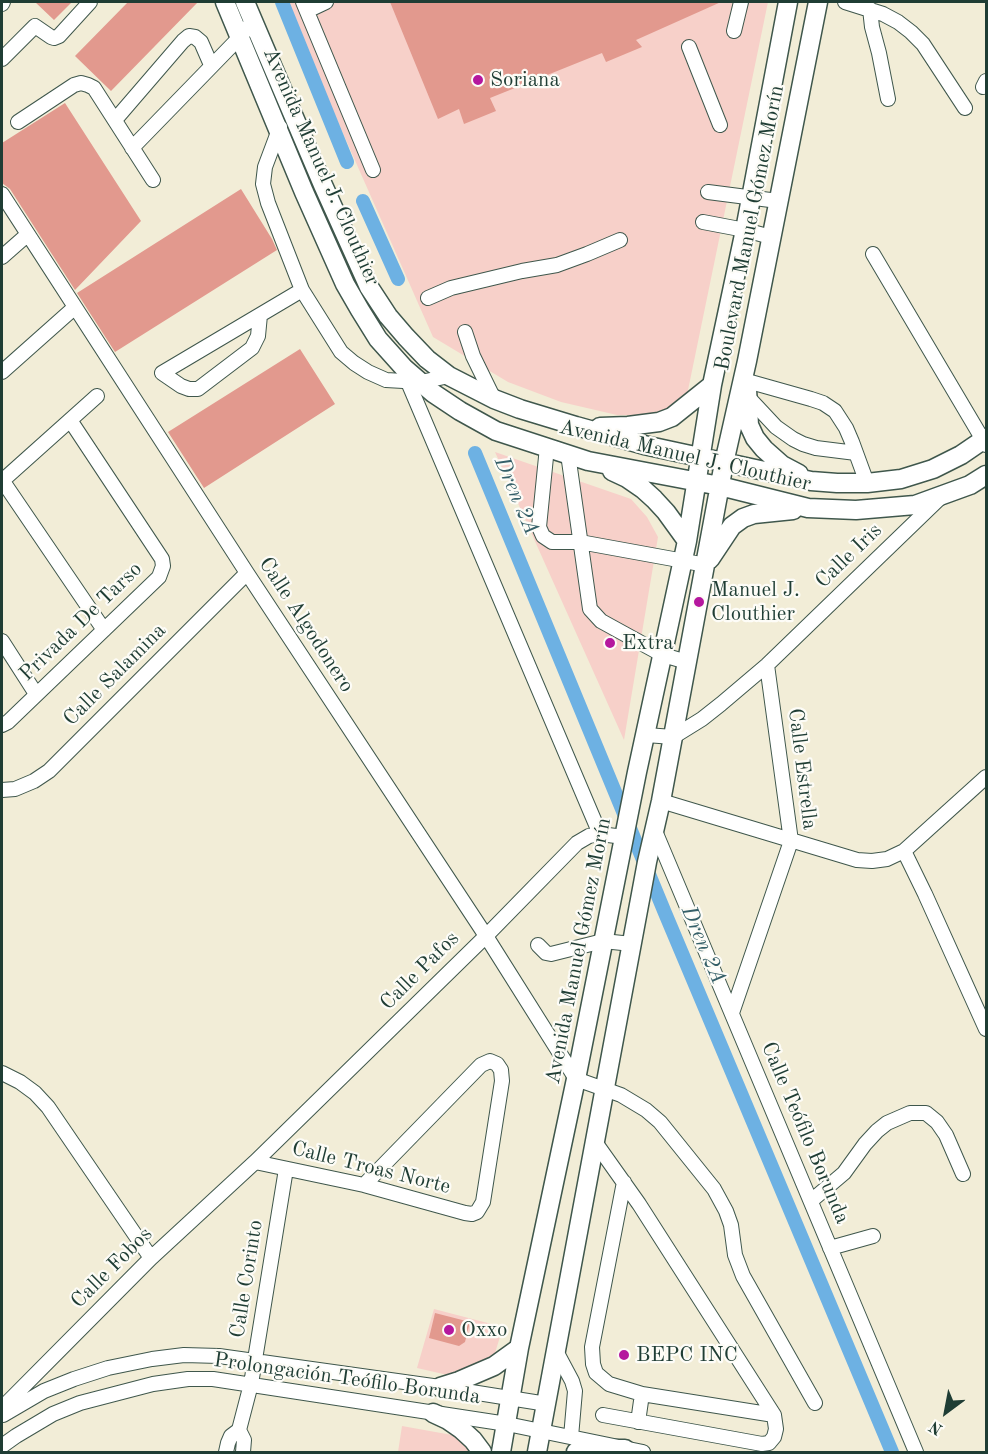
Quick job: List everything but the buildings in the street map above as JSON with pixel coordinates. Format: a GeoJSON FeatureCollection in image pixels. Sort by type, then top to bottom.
{"type":"FeatureCollection","features":[{"type":"Feature","properties":{"kind":"main road","name":"Avenida Manuel J. Clouthier"},"geometry":{"type":"LineString","coordinates":[[225,2],[340,273],[378,339],[414,382],[496,431],[588,461],[720,486],[808,508],[856,510],[915,505],[943,496],[987,476]]}},
{"type":"Feature","properties":{"kind":"main road","name":"Avenida Manuel J. Clouthier"},"geometry":{"type":"LineString","coordinates":[[245,2],[369,287],[388,316],[406,337],[427,359],[449,376],[520,409],[576,426],[644,445],[811,481],[867,483],[901,479],[933,469],[986,441]]}},
{"type":"Feature","properties":{"kind":"main road","name":"Boulevard Manuel Gómez Morín"},"geometry":{"type":"LineString","coordinates":[[701,458],[712,385],[745,230],[788,2]]}},
{"type":"Feature","properties":{"kind":"main road","name":"Boulevard Manuel Gómez Morín"},"geometry":{"type":"LineString","coordinates":[[724,463],[747,361],[818,2]]}},
{"type":"Feature","properties":{"kind":"main road"},"geometry":{"type":"LineString","coordinates":[[747,361],[749,425],[755,438],[782,465],[811,481]]}},
{"type":"Feature","properties":{"kind":"main road"},"geometry":{"type":"LineString","coordinates":[[576,426],[628,426],[659,422],[672,417],[712,385]]}},
{"type":"Feature","properties":{"kind":"main road","name":"Avenida Manuel Gómez Morín"},"geometry":{"type":"LineString","coordinates":[[501,1452],[519,1348],[576,1079],[637,772],[683,561],[701,458]]}},
{"type":"Feature","properties":{"kind":"main road"},"geometry":{"type":"LineString","coordinates":[[588,461],[627,478],[644,489],[666,512],[687,541]]}},
{"type":"Feature","properties":{"kind":"main road"},"geometry":{"type":"LineString","coordinates":[[537,1452],[724,463]]}},
{"type":"Feature","properties":{"kind":"main road"},"geometry":{"type":"LineString","coordinates":[[706,565],[732,526],[743,518],[754,514],[808,508]]}},
{"type":"Feature","properties":{"kind":"main road"},"geometry":{"type":"LineString","coordinates":[[435,1386],[459,1381],[494,1366],[519,1348]]}},
{"type":"Feature","properties":{"kind":"main road"},"geometry":{"type":"LineString","coordinates":[[431,1412],[461,1429],[482,1452]]}},
{"type":"Feature","properties":{"kind":"main road"},"geometry":{"type":"LineString","coordinates":[[573,1445],[634,1450]]}},
{"type":"Feature","properties":{"kind":"street"},"geometry":{"type":"LineString","coordinates":[[2,59],[35,26],[51,37],[59,36],[90,2]]}},
{"type":"Feature","properties":{"kind":"street"},"geometry":{"type":"LineString","coordinates":[[326,2],[305,6],[373,170]]}},
{"type":"Feature","properties":{"kind":"street"},"geometry":{"type":"LineString","coordinates":[[734,31],[741,2]]}},
{"type":"Feature","properties":{"kind":"street"},"geometry":{"type":"LineString","coordinates":[[845,2],[870,9],[898,22],[923,44],[965,108]]}},
{"type":"Feature","properties":{"kind":"street"},"geometry":{"type":"LineString","coordinates":[[870,9],[888,99]]}},
{"type":"Feature","properties":{"kind":"street"},"geometry":{"type":"LineString","coordinates":[[132,148],[253,21]]}},
{"type":"Feature","properties":{"kind":"street"},"geometry":{"type":"LineString","coordinates":[[115,120],[189,36],[201,42],[212,65]]}},
{"type":"Feature","properties":{"kind":"street"},"geometry":{"type":"LineString","coordinates":[[689,47],[720,125]]}},
{"type":"Feature","properties":{"kind":"street"},"geometry":{"type":"LineString","coordinates":[[18,122],[74,85],[81,83],[88,85],[94,88],[153,180]]}},
{"type":"Feature","properties":{"kind":"street"},"geometry":{"type":"LineString","coordinates":[[290,109],[278,130],[265,167],[263,184],[268,203],[302,290],[340,352],[368,372],[386,380],[414,382],[449,376]]}},
{"type":"Feature","properties":{"kind":"street"},"geometry":{"type":"LineString","coordinates":[[708,192],[778,201]]}},
{"type":"Feature","properties":{"kind":"street","name":"Calle Algodonero"},"geometry":{"type":"LineString","coordinates":[[2,194],[74,308],[486,936],[576,1079]]}},
{"type":"Feature","properties":{"kind":"street"},"geometry":{"type":"LineString","coordinates":[[703,222],[771,237]]}},
{"type":"Feature","properties":{"kind":"street"},"geometry":{"type":"LineString","coordinates":[[2,257],[27,235]]}},
{"type":"Feature","properties":{"kind":"street"},"geometry":{"type":"LineString","coordinates":[[428,298],[451,288],[557,265],[620,240]]}},
{"type":"Feature","properties":{"kind":"street"},"geometry":{"type":"LineString","coordinates":[[873,254],[986,441]]}},
{"type":"Feature","properties":{"kind":"street"},"geometry":{"type":"LineString","coordinates":[[260,315],[258,336],[252,348],[198,390],[181,386],[162,373],[302,290]]}},
{"type":"Feature","properties":{"kind":"street"},"geometry":{"type":"LineString","coordinates":[[2,372],[74,308]]}},
{"type":"Feature","properties":{"kind":"street"},"geometry":{"type":"LineString","coordinates":[[465,332],[473,356],[495,399]]}},
{"type":"Feature","properties":{"kind":"street"},"geometry":{"type":"LineString","coordinates":[[414,382],[600,834],[625,830]]}},
{"type":"Feature","properties":{"kind":"street"},"geometry":{"type":"LineString","coordinates":[[747,388],[776,427],[793,439],[816,448],[856,453]]}},
{"type":"Feature","properties":{"kind":"street"},"geometry":{"type":"LineString","coordinates":[[747,388],[811,399],[835,411],[846,428],[867,483]]}},
{"type":"Feature","properties":{"kind":"street"},"geometry":{"type":"LineString","coordinates":[[98,396],[2,481],[104,630]]}},
{"type":"Feature","properties":{"kind":"street","name":"Privada De Tarso"},"geometry":{"type":"LineString","coordinates":[[2,725],[8,722],[159,577],[163,566],[162,559],[70,420]]}},
{"type":"Feature","properties":{"kind":"street"},"geometry":{"type":"LineString","coordinates":[[547,447],[539,527],[543,536],[552,542],[580,542],[706,565]]}},
{"type":"Feature","properties":{"kind":"street"},"geometry":{"type":"LineString","coordinates":[[568,454],[590,609],[601,621],[663,655],[687,662]]}},
{"type":"Feature","properties":{"kind":"street","name":"Calle Iris"},"geometry":{"type":"LineString","coordinates":[[673,737],[702,719],[767,665],[943,496]]}},
{"type":"Feature","properties":{"kind":"street","name":"Calle Salamina"},"geometry":{"type":"LineString","coordinates":[[2,789],[15,789],[34,781],[49,771],[247,573]]}},
{"type":"Feature","properties":{"kind":"street"},"geometry":{"type":"LineString","coordinates":[[2,641],[36,694]]}},
{"type":"Feature","properties":{"kind":"street","name":"Calle Estrella"},"geometry":{"type":"LineString","coordinates":[[732,1014],[792,841],[767,665]]}},
{"type":"Feature","properties":{"kind":"street"},"geometry":{"type":"LineString","coordinates":[[645,735],[673,737]]}},
{"type":"Feature","properties":{"kind":"street"},"geometry":{"type":"LineString","coordinates":[[661,801],[857,860],[872,861],[887,859],[904,851],[987,777]]}},
{"type":"Feature","properties":{"kind":"street","name":"Calle Teófilo Borunda"},"geometry":{"type":"LineString","coordinates":[[654,831],[916,1452]]}},
{"type":"Feature","properties":{"kind":"street","name":"Calle Pafos"},"geometry":{"type":"LineString","coordinates":[[255,1162],[486,936],[577,843],[589,836],[600,834]]}},
{"type":"Feature","properties":{"kind":"street"},"geometry":{"type":"LineString","coordinates":[[904,851],[987,1029]]}},
{"type":"Feature","properties":{"kind":"street"},"geometry":{"type":"LineString","coordinates":[[538,945],[546,952],[556,954],[603,941],[632,944]]}},
{"type":"Feature","properties":{"kind":"street","name":"Calle Troas Norte"},"geometry":{"type":"LineString","coordinates":[[255,1162],[364,1185],[465,1213],[477,1212],[483,1202],[502,1081],[501,1070],[497,1064],[490,1061],[481,1065],[364,1185]]}},
{"type":"Feature","properties":{"kind":"street"},"geometry":{"type":"LineString","coordinates":[[2,1073],[35,1093],[48,1107],[151,1258]]}},
{"type":"Feature","properties":{"kind":"street"},"geometry":{"type":"LineString","coordinates":[[576,1079],[621,1095],[660,1122],[714,1189],[731,1225],[735,1255],[743,1276],[815,1403]]}},
{"type":"Feature","properties":{"kind":"street"},"geometry":{"type":"LineString","coordinates":[[811,1201],[844,1173],[877,1131],[887,1123],[910,1113],[926,1113],[937,1122],[946,1135],[963,1174]]}},
{"type":"Feature","properties":{"kind":"street"},"geometry":{"type":"LineString","coordinates":[[595,1142],[639,1203],[774,1415],[776,1429],[769,1443],[762,1444],[603,1415]]}},
{"type":"Feature","properties":{"kind":"street","name":"Calle Fobos"},"geometry":{"type":"LineString","coordinates":[[2,1408],[151,1258],[255,1162]]}},
{"type":"Feature","properties":{"kind":"street","name":"Calle Corinto"},"geometry":{"type":"LineString","coordinates":[[226,1452],[231,1437],[239,1430],[251,1384],[286,1169]]}},
{"type":"Feature","properties":{"kind":"street"},"geometry":{"type":"LineString","coordinates":[[624,1182],[592,1356],[596,1373],[602,1380],[619,1388],[642,1394],[774,1415]]}},
{"type":"Feature","properties":{"kind":"street"},"geometry":{"type":"LineString","coordinates":[[830,1248],[873,1236]]}},
{"type":"Feature","properties":{"kind":"street"},"geometry":{"type":"LineString","coordinates":[[556,1351],[575,1391],[573,1445]]}},
{"type":"Feature","properties":{"kind":"street","name":"Prolongación Teófilo Borunda"},"geometry":{"type":"LineString","coordinates":[[2,1416],[44,1391],[74,1379],[108,1368],[184,1355],[219,1356],[547,1404]]}},
{"type":"Feature","properties":{"kind":"street","name":"Prolongación Teófilo Borunda"},"geometry":{"type":"LineString","coordinates":[[2,1446],[53,1414],[80,1403],[153,1384],[188,1379],[213,1379],[251,1384],[507,1424],[542,1431],[573,1445]]}},
{"type":"Feature","properties":{"kind":"street"},"geometry":{"type":"LineString","coordinates":[[431,1412],[435,1386]]}},
{"type":"Feature","properties":{"kind":"street"},"geometry":{"type":"LineString","coordinates":[[638,1422],[642,1394]]}},
{"type":"Feature","properties":{"kind":"street","name":"Calle Corinto"},"geometry":{"type":"LineString","coordinates":[[239,1430],[244,1440],[243,1452]]}},
{"type":"Feature","properties":{"kind":"shaded area"},"geometry":{"type":"Polygon","coordinates":[[[285,2],[768,2],[687,395],[666,411],[649,415],[617,415],[561,402],[508,382],[433,337],[285,2]]]}},
{"type":"Feature","properties":{"kind":"shaded area"},"geometry":{"type":"Polygon","coordinates":[[[495,452],[631,499],[647,517],[658,537],[624,740],[495,452]]]}},
{"type":"Feature","properties":{"kind":"shaded area"},"geometry":{"type":"Polygon","coordinates":[[[434,1309],[503,1327],[495,1353],[485,1365],[452,1376],[417,1368],[434,1309]]]}},
{"type":"Feature","properties":{"kind":"shaded area"},"geometry":{"type":"Polygon","coordinates":[[[402,1426],[452,1435],[467,1446],[471,1452],[398,1452],[402,1426]]]}},
{"type":"Feature","properties":{"kind":"waterway","name":"Dren 2A"},"geometry":{"type":"LineString","coordinates":[[282,2],[347,162]]}},
{"type":"Feature","properties":{"kind":"waterway","name":"Dren 2A"},"geometry":{"type":"LineString","coordinates":[[363,201],[398,279]]}},
{"type":"Feature","properties":{"kind":"waterway","name":"Dren 2A"},"geometry":{"type":"LineString","coordinates":[[475,453],[665,913],[892,1452]]}},
{"type":"Feature","properties":{"kind":"place","name":"Soriana"},"geometry":{"type":"Point","coordinates":[478,80]}},
{"type":"Feature","properties":{"kind":"place","name":"Manuel J. Clouthier"},"geometry":{"type":"Point","coordinates":[699,602]}},
{"type":"Feature","properties":{"kind":"place","name":"Extra"},"geometry":{"type":"Point","coordinates":[610,643]}},
{"type":"Feature","properties":{"kind":"place","name":"Oxxo"},"geometry":{"type":"Point","coordinates":[449,1330]}},
{"type":"Feature","properties":{"kind":"place","name":"BEPC INC"},"geometry":{"type":"Point","coordinates":[624,1355]}}]}
